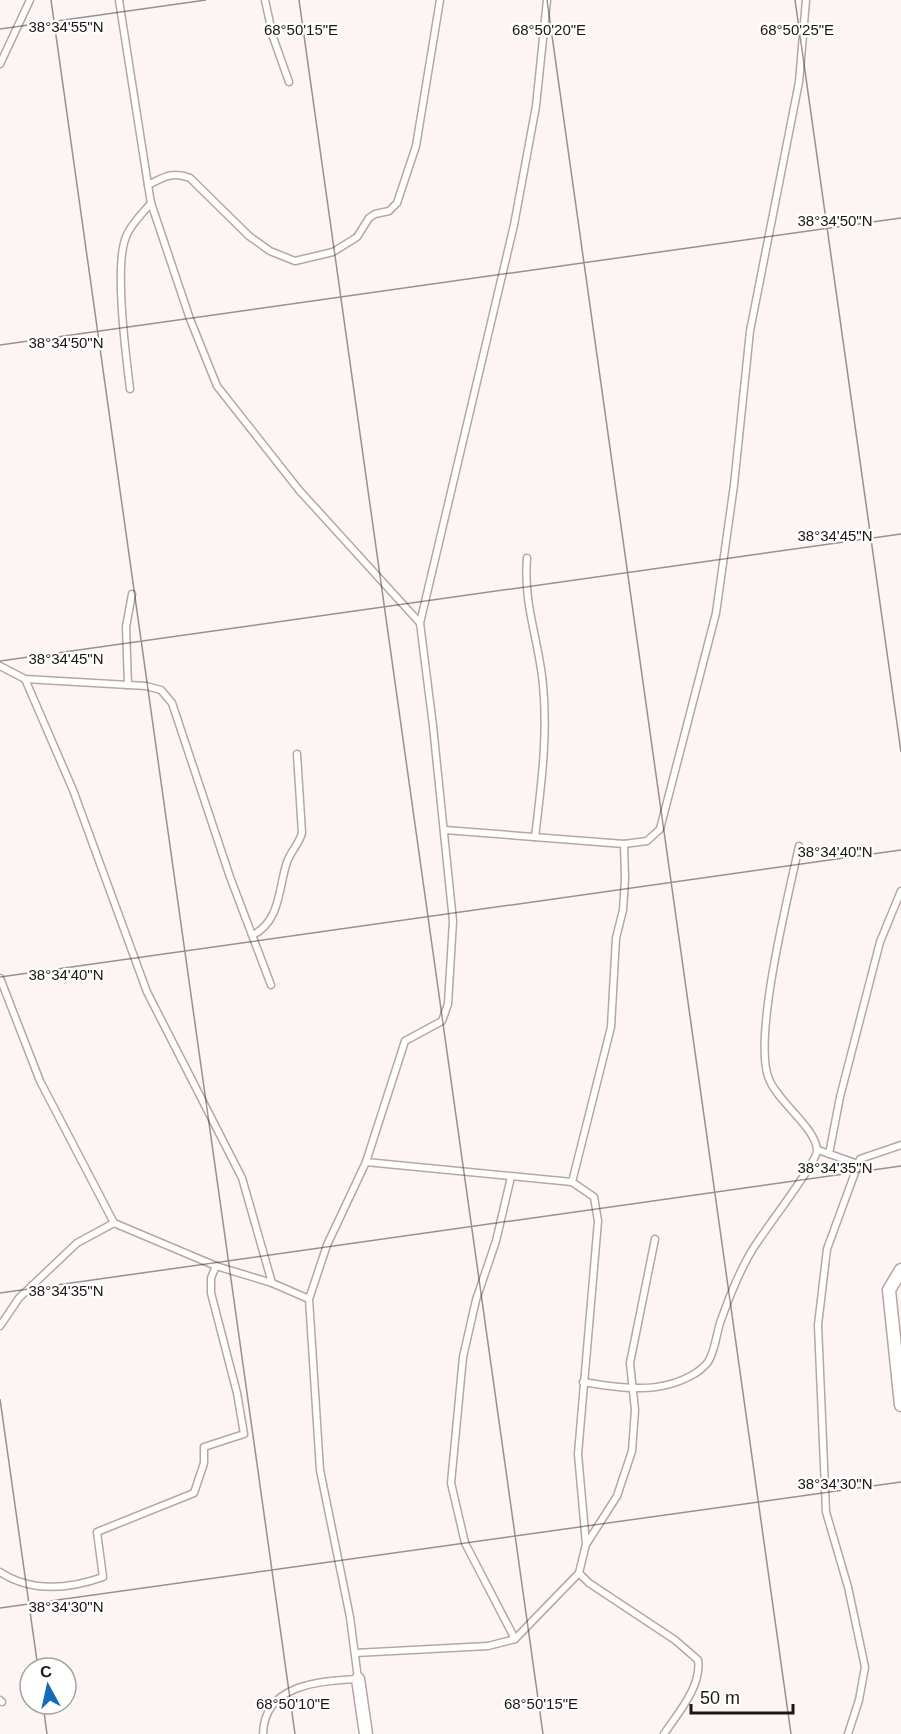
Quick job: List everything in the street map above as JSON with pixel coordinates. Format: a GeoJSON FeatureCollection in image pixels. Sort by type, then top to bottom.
{"type":"FeatureCollection","features":[{"type":"Feature","properties":{"kind":"street"},"geometry":{"type":"LineString","coordinates":[[901,1270],[890,1290],[894,1357],[901,1406]]}},
{"type":"Feature","properties":{"kind":"street"},"geometry":{"type":"LineString","coordinates":[[358,1679],[366,1734]]}},
{"type":"Feature","properties":{"kind":"lane"},"geometry":{"type":"LineString","coordinates":[[0,64],[30,0]]}},
{"type":"Feature","properties":{"kind":"lane"},"geometry":{"type":"LineString","coordinates":[[119,0],[151,203],[190,319],[217,386],[299,490],[420,623]]}},
{"type":"Feature","properties":{"kind":"lane"},"geometry":{"type":"LineString","coordinates":[[265,0],[273,37],[289,82]]}},
{"type":"Feature","properties":{"kind":"lane"},"geometry":{"type":"LineString","coordinates":[[148,185],[168,175],[178,173],[190,178],[249,236],[270,251],[295,261],[333,252],[357,237],[369,218],[389,211],[397,203],[416,146],[440,0]]}},
{"type":"Feature","properties":{"kind":"lane"},"geometry":{"type":"LineString","coordinates":[[263,1734],[267,1710],[277,1699],[311,1684],[358,1679],[320,1470],[309,1299],[327,1245],[366,1162],[405,1041],[437,1026],[442,1021],[448,1004],[453,921],[445,830],[420,623],[514,225],[536,106],[547,0]]}},
{"type":"Feature","properties":{"kind":"lane"},"geometry":{"type":"LineString","coordinates":[[445,830],[624,844],[647,841],[660,829],[716,613],[734,485],[750,331],[799,82],[806,0]]}},
{"type":"Feature","properties":{"kind":"lane"},"geometry":{"type":"LineString","coordinates":[[130,389],[122,294],[123,253],[126,236],[151,203]]}},
{"type":"Feature","properties":{"kind":"lane"},"geometry":{"type":"LineString","coordinates":[[527,558],[529,615],[543,687],[543,767],[535,837]]}},
{"type":"Feature","properties":{"kind":"lane"},"geometry":{"type":"LineString","coordinates":[[128,686],[126,627],[132,594]]}},
{"type":"Feature","properties":{"kind":"lane"},"geometry":{"type":"LineString","coordinates":[[0,666],[25,678],[161,690],[172,703],[230,877],[254,935],[271,985]]}},
{"type":"Feature","properties":{"kind":"lane"},"geometry":{"type":"LineString","coordinates":[[25,678],[73,790],[147,992],[242,1178],[272,1283]]}},
{"type":"Feature","properties":{"kind":"lane"},"geometry":{"type":"LineString","coordinates":[[254,935],[265,929],[274,915],[288,859],[300,843],[302,833],[297,754]]}},
{"type":"Feature","properties":{"kind":"lane"},"geometry":{"type":"LineString","coordinates":[[572,1182],[593,1090],[611,1028],[616,938],[623,910],[624,844]]}},
{"type":"Feature","properties":{"kind":"lane"},"geometry":{"type":"LineString","coordinates":[[583,1382],[632,1390],[660,1387],[694,1374],[707,1363],[720,1324],[749,1254],[769,1222],[814,1163],[818,1150],[812,1136],[768,1079],[764,1041],[775,962],[799,846]]}},
{"type":"Feature","properties":{"kind":"lane"},"geometry":{"type":"LineString","coordinates":[[829,1154],[840,1097],[880,942],[901,891]]}},
{"type":"Feature","properties":{"kind":"lane"},"geometry":{"type":"LineString","coordinates":[[0,978],[40,1081],[114,1223],[216,1266],[272,1283],[309,1299]]}},
{"type":"Feature","properties":{"kind":"lane"},"geometry":{"type":"LineString","coordinates":[[848,1734],[859,1700],[865,1667],[851,1598],[826,1512],[818,1324],[827,1249],[860,1159],[901,1145]]}},
{"type":"Feature","properties":{"kind":"lane"},"geometry":{"type":"LineString","coordinates":[[818,1150],[858,1164]]}},
{"type":"Feature","properties":{"kind":"lane"},"geometry":{"type":"LineString","coordinates":[[355,1653],[488,1646],[515,1639],[579,1573],[586,1544],[578,1454],[598,1214],[594,1197],[572,1182],[366,1162]]}},
{"type":"Feature","properties":{"kind":"lane"},"geometry":{"type":"LineString","coordinates":[[511,1177],[496,1241],[476,1300],[463,1357],[451,1483],[465,1543],[515,1639]]}},
{"type":"Feature","properties":{"kind":"lane"},"geometry":{"type":"LineString","coordinates":[[0,1326],[20,1298],[69,1250],[95,1232],[114,1223]]}},
{"type":"Feature","properties":{"kind":"lane"},"geometry":{"type":"LineString","coordinates":[[586,1544],[617,1496],[632,1451],[635,1426],[630,1363],[655,1239]]}},
{"type":"Feature","properties":{"kind":"lane"},"geometry":{"type":"LineString","coordinates":[[0,1572],[19,1582],[42,1587],[78,1586],[103,1576],[97,1532],[194,1493],[204,1463],[204,1447],[244,1434],[237,1393],[211,1293],[211,1278],[216,1266]]}},
{"type":"Feature","properties":{"kind":"lane"},"geometry":{"type":"LineString","coordinates":[[579,1573],[589,1583],[675,1640],[698,1660],[700,1669],[696,1682],[664,1734]]}}]}
